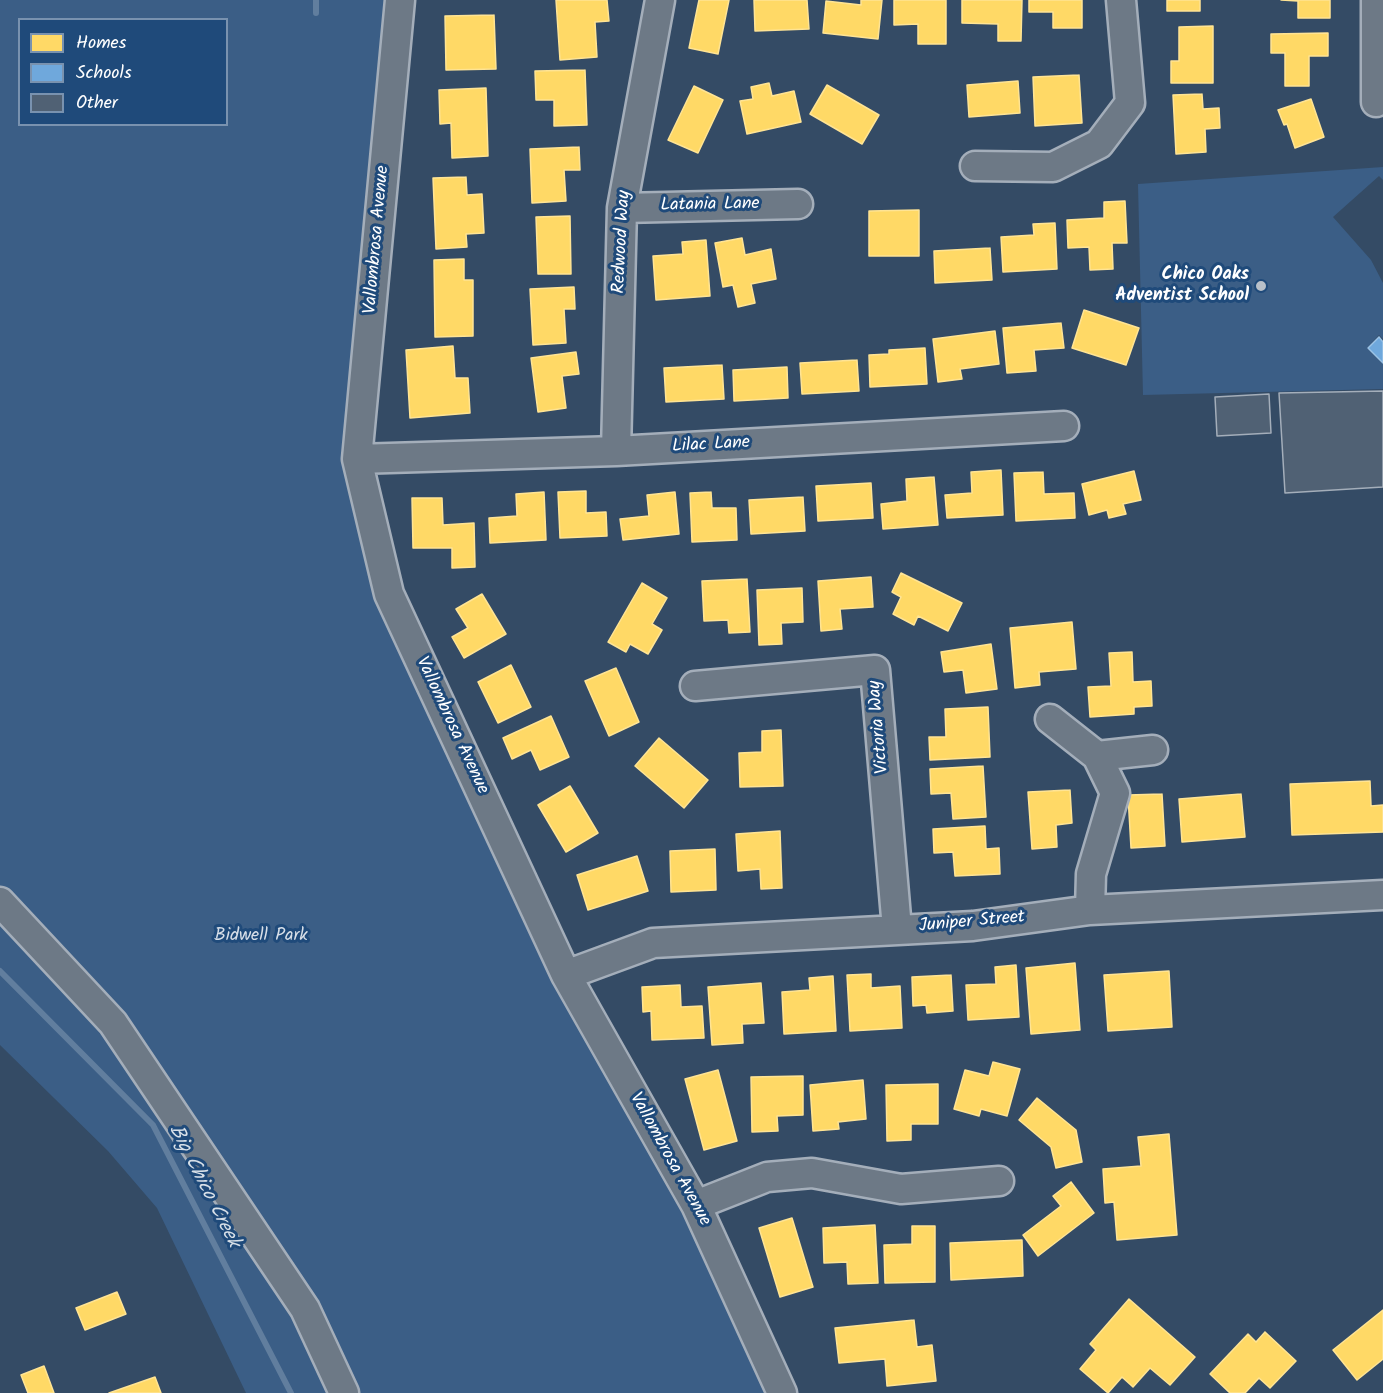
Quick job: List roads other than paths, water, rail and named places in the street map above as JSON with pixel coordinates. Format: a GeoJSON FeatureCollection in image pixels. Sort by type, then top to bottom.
{"type":"FeatureCollection","features":[{"type":"Feature","properties":{"kind":"street","name":"Vallombrosa Avenue"},"geometry":{"type":"LineString","coordinates":[[400,0],[357,459],[389,594],[566,975],[696,1205],[782,1393]]}},
{"type":"Feature","properties":{"kind":"street","name":"Redwood Way"},"geometry":{"type":"LineString","coordinates":[[616,451],[622,208],[660,0]]}},
{"type":"Feature","properties":{"kind":"street"},"geometry":{"type":"LineString","coordinates":[[975,166],[1053,167],[1099,144],[1130,103],[1120,0]]}},
{"type":"Feature","properties":{"kind":"street"},"geometry":{"type":"LineString","coordinates":[[1376,0],[1376,102]]}},
{"type":"Feature","properties":{"kind":"street","name":"Latania Lane"},"geometry":{"type":"LineString","coordinates":[[622,208],[798,204]]}},
{"type":"Feature","properties":{"kind":"street","name":"Lilac Lane"},"geometry":{"type":"LineString","coordinates":[[357,459],[616,451],[1064,426]]}},
{"type":"Feature","properties":{"kind":"street","name":"Victoria Way"},"geometry":{"type":"LineString","coordinates":[[695,686],[875,670],[897,929]]}},
{"type":"Feature","properties":{"kind":"street"},"geometry":{"type":"LineString","coordinates":[[1050,719],[1097,756],[1115,793],[1091,874],[1090,910]]}},
{"type":"Feature","properties":{"kind":"street"},"geometry":{"type":"LineString","coordinates":[[1097,756],[1153,750]]}},
{"type":"Feature","properties":{"kind":"street","name":"Juniper Street"},"geometry":{"type":"LineString","coordinates":[[566,975],[653,943],[974,926],[1090,910],[1383,895]]}},
{"type":"Feature","properties":{"kind":"street"},"geometry":{"type":"LineString","coordinates":[[0,902],[113,1023],[305,1309],[344,1393]]}},
{"type":"Feature","properties":{"kind":"street"},"geometry":{"type":"LineString","coordinates":[[696,1205],[767,1177],[812,1173],[901,1189],[999,1181]]}},
{"type":"Feature","properties":{"kind":"waterway"},"geometry":{"type":"LineString","coordinates":[[316,0],[316,13]]}},
{"type":"Feature","properties":{"kind":"waterway","name":"Big Chico Creek"},"geometry":{"type":"LineString","coordinates":[[0,971],[153,1125],[291,1393]]}},
{"type":"Feature","properties":{"kind":"place","name":"Chico Oaks Adventist School"},"geometry":{"type":"Point","coordinates":[1261,286]}},
{"type":"Feature","properties":{"kind":"park label","name":"Bidwell Park"},"geometry":{"type":"Point","coordinates":[261,937]}}]}
